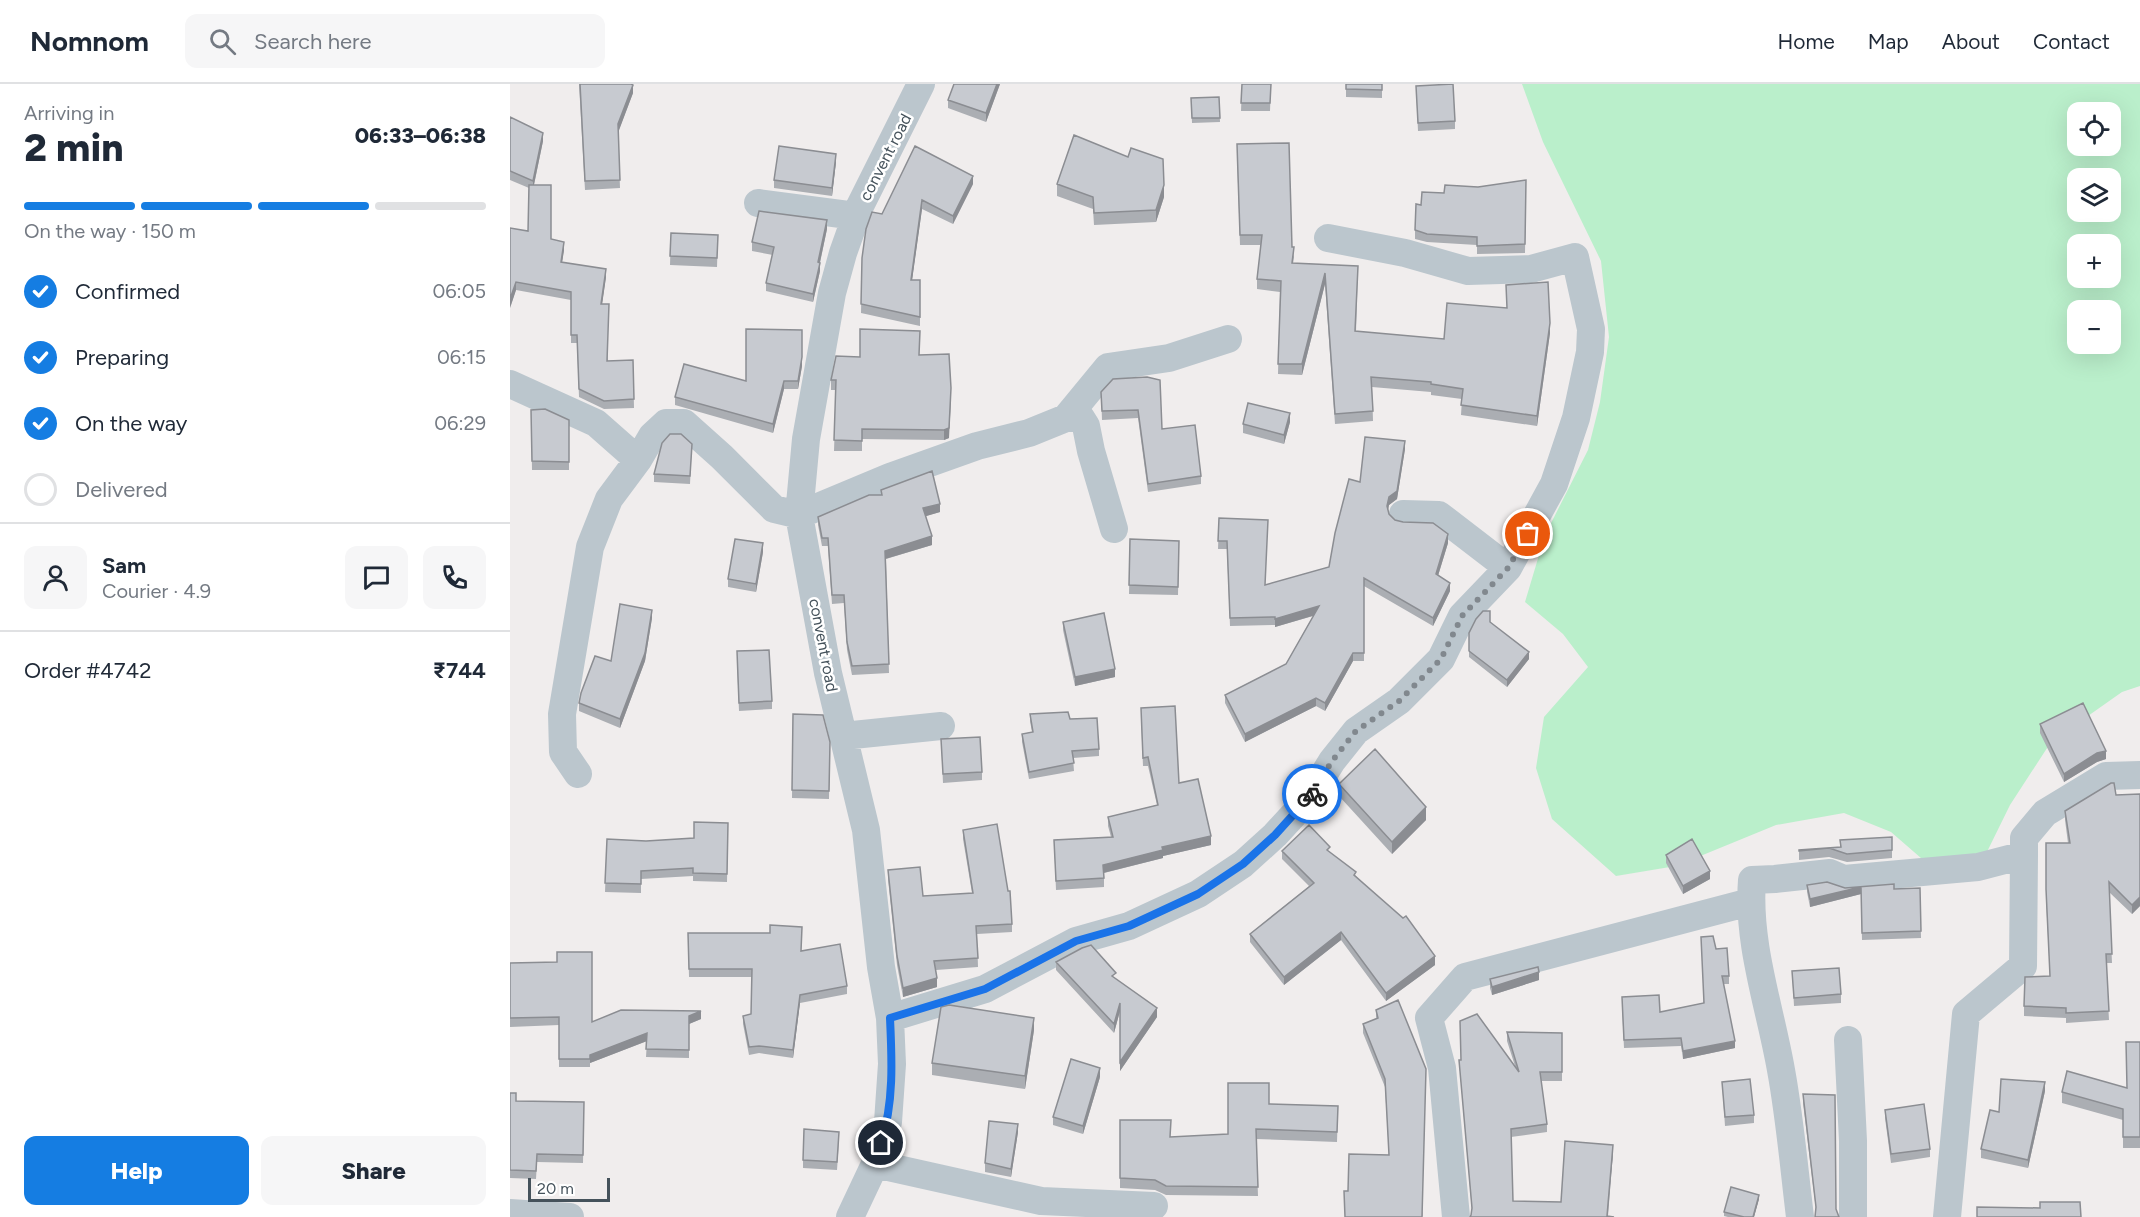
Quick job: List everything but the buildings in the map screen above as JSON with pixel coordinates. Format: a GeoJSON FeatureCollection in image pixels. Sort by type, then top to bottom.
{"type":"FeatureCollection","features":[{"type":"Feature","properties":{"kind":"street","name":"convent road"},"geometry":{"type":"LineString","coordinates":[[850,1217],[875,1164],[888,1122],[892,1064],[890,1018],[881,967],[866,830],[828,673],[799,515],[806,439],[832,293],[843,253],[856,216],[921,84]]}},
{"type":"Feature","properties":{"kind":"street"},"geometry":{"type":"LineString","coordinates":[[758,203],[856,216]]}},
{"type":"Feature","properties":{"kind":"street"},"geometry":{"type":"LineString","coordinates":[[890,1018],[985,989],[1076,941],[1129,926],[1198,894],[1243,864],[1275,835],[1310,797],[1332,761],[1356,731],[1399,701],[1441,659],[1462,616],[1508,568],[1554,484],[1576,418],[1586,374],[1591,329],[1575,256],[1531,270],[1468,271],[1405,253],[1328,238]]}},
{"type":"Feature","properties":{"kind":"street"},"geometry":{"type":"LineString","coordinates":[[1066,418],[1108,367],[1169,358],[1227,339]]}},
{"type":"Feature","properties":{"kind":"street"},"geometry":{"type":"LineString","coordinates":[[510,384],[596,423],[638,460]]}},
{"type":"Feature","properties":{"kind":"street"},"geometry":{"type":"LineString","coordinates":[[578,774],[563,752],[562,714],[590,547],[609,499],[638,460],[652,436],[662,426],[671,422],[684,423],[774,509],[799,515],[891,477],[966,450],[1029,433],[1066,418],[1080,418],[1086,426],[1114,529]]}},
{"type":"Feature","properties":{"kind":"street"},"geometry":{"type":"LineString","coordinates":[[1402,514],[1439,516],[1508,568]]}},
{"type":"Feature","properties":{"kind":"street"},"geometry":{"type":"LineString","coordinates":[[843,736],[941,726]]}},
{"type":"Feature","properties":{"kind":"street"},"geometry":{"type":"LineString","coordinates":[[1947,1217],[1966,1014],[2023,966],[2024,838],[2045,813],[2106,776],[2140,775]]}},
{"type":"Feature","properties":{"kind":"street"},"geometry":{"type":"LineString","coordinates":[[1800,1217],[1782,1072],[1754,939],[1750,902],[1752,880],[1830,873],[1844,879],[1978,867],[2024,855]]}},
{"type":"Feature","properties":{"kind":"street"},"geometry":{"type":"LineString","coordinates":[[1456,1217],[1442,1068],[1429,1018],[1465,977],[1750,902]]}},
{"type":"Feature","properties":{"kind":"street"},"geometry":{"type":"LineString","coordinates":[[1848,1041],[1853,1141],[1852,1217]]}},
{"type":"Feature","properties":{"kind":"street"},"geometry":{"type":"LineString","coordinates":[[875,1164],[1041,1201],[1154,1206]]}},
{"type":"Feature","properties":{"kind":"street"},"geometry":{"type":"LineString","coordinates":[[510,1213],[570,1217]]}},
{"type":"Feature","properties":{"kind":"green space"},"geometry":{"type":"Polygon","coordinates":[[[1522,84],[2140,84],[2140,686],[2122,692],[2051,742],[2010,805],[1982,862],[1929,865],[1891,832],[1844,813],[1776,825],[1676,866],[1616,876],[1552,819],[1536,768],[1544,717],[1588,667],[1563,634],[1525,602],[1545,535],[1588,450],[1600,402],[1609,337],[1601,261],[1543,142],[1522,84]]]}},
{"type":"Feature","properties":{"kind":"way so far"},"geometry":{"type":"LineString","coordinates":[[1312,794],[1332,761],[1356,731],[1399,701],[1441,659],[1462,616],[1508,568],[1528,534]]}},
{"type":"Feature","properties":{"kind":"route"},"geometry":{"type":"LineString","coordinates":[[881,1143],[888,1122],[892,1064],[890,1018],[985,989],[1076,941],[1129,926],[1198,894],[1243,864],[1275,835],[1312,794]]}}]}
